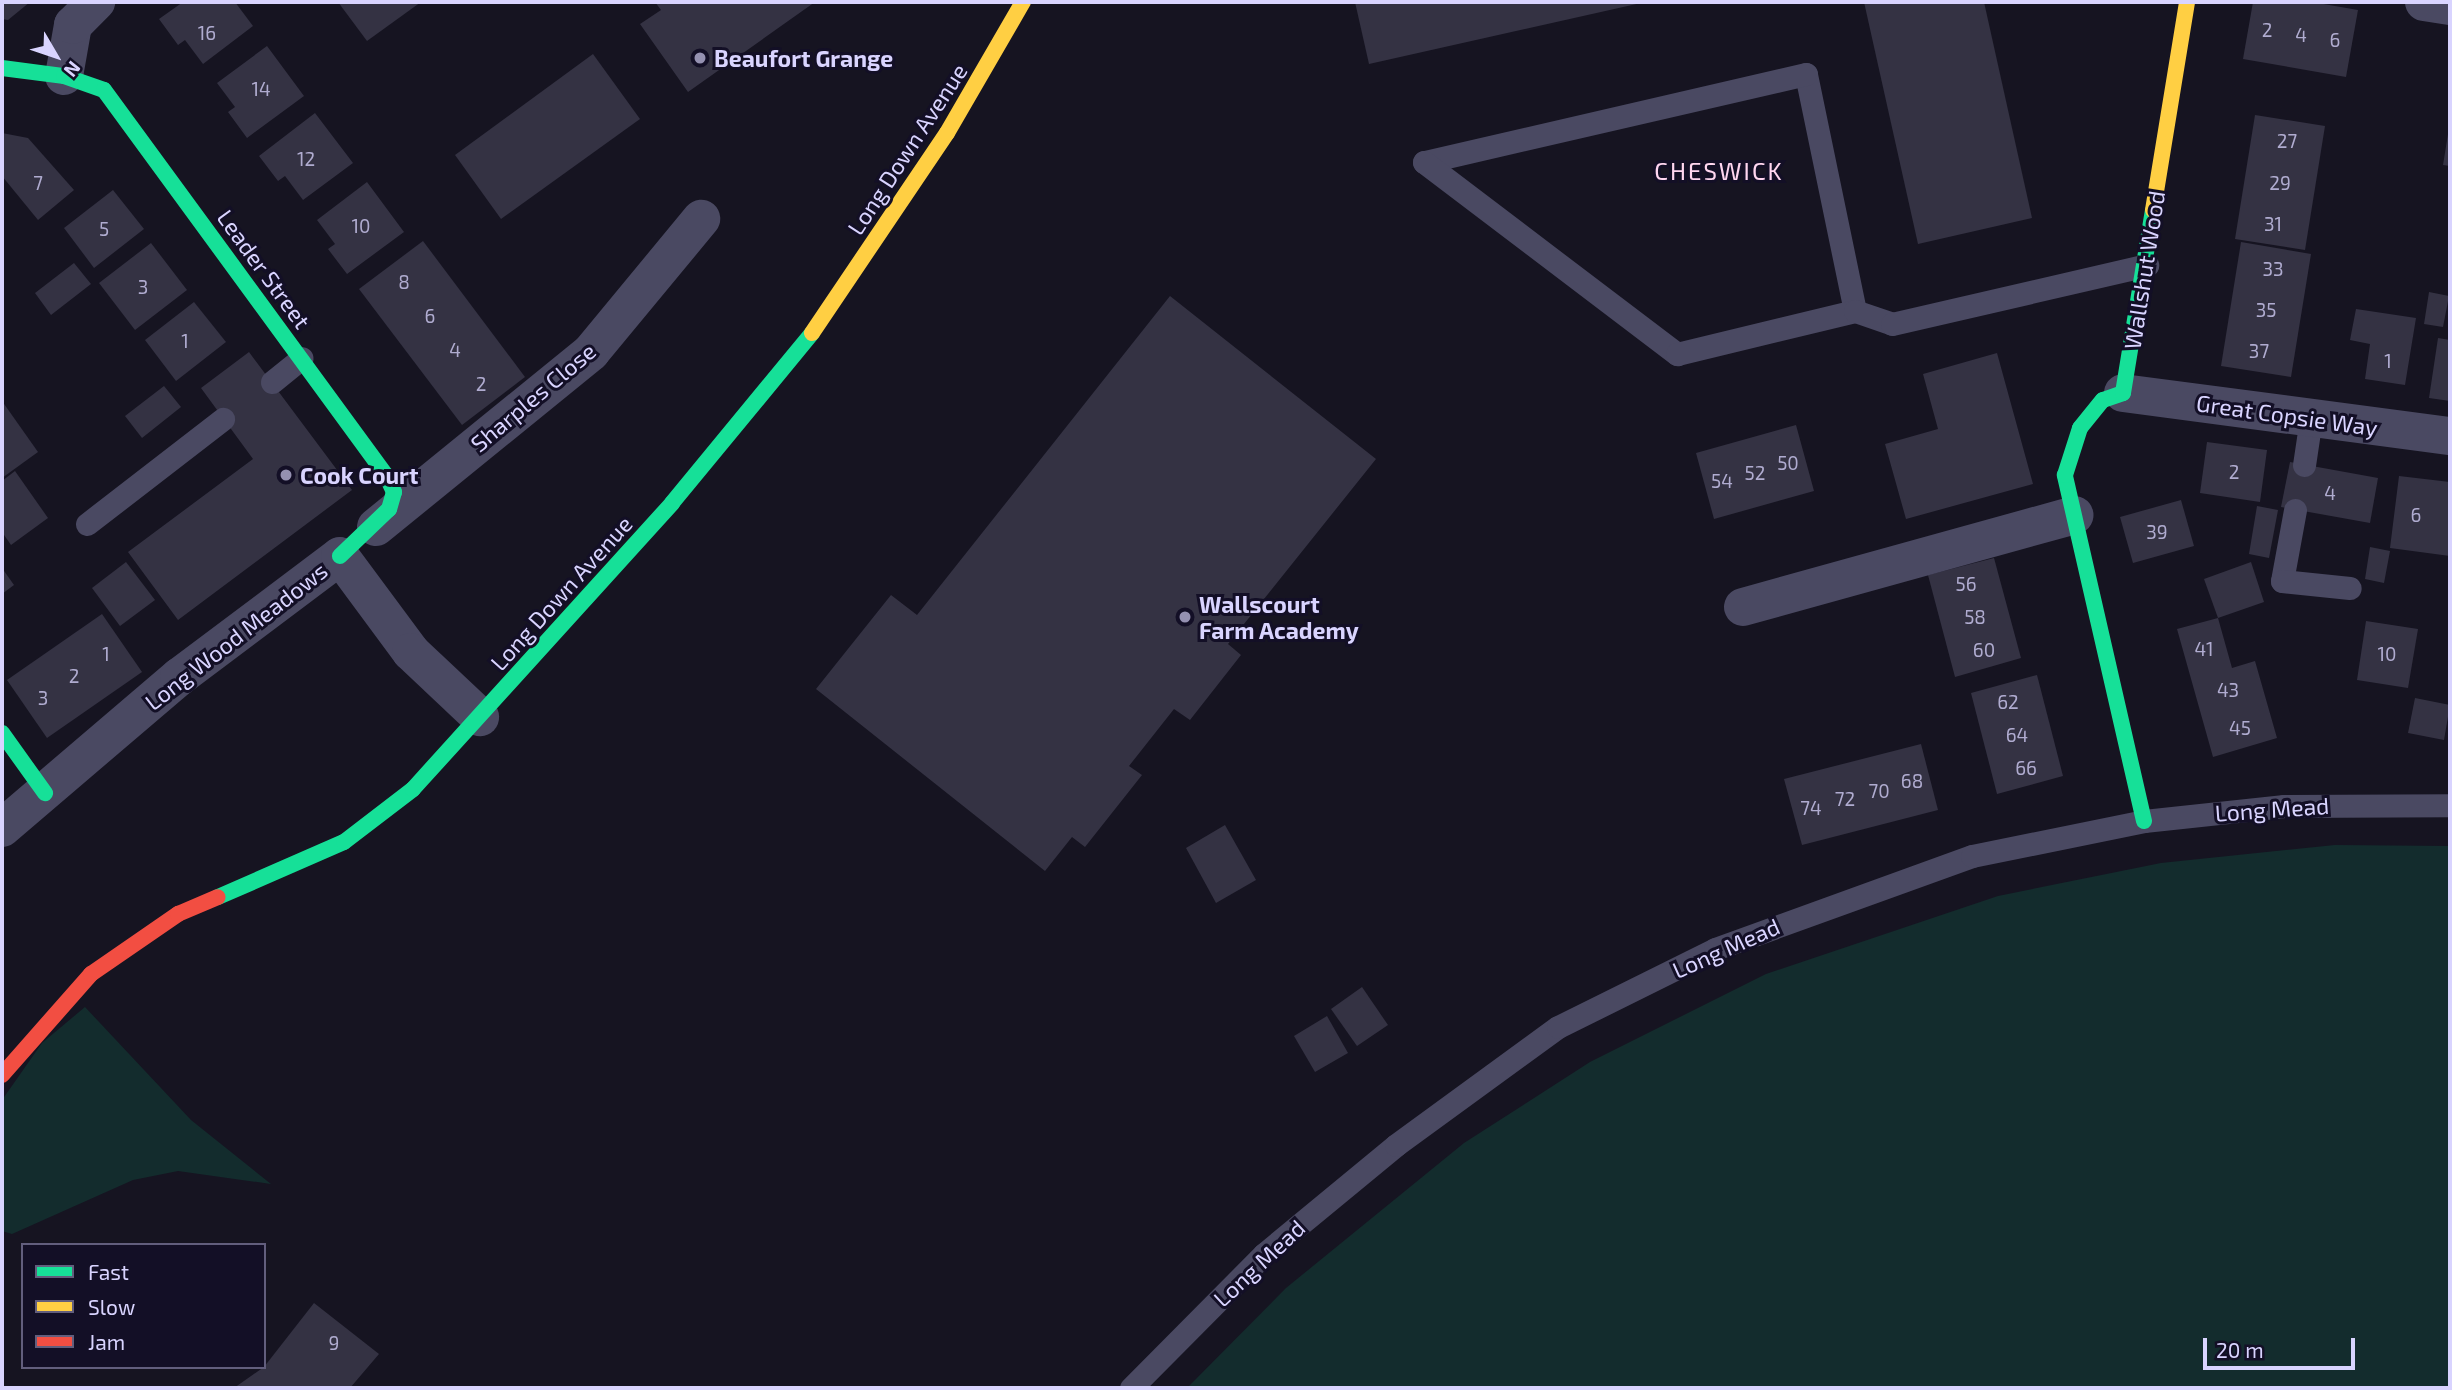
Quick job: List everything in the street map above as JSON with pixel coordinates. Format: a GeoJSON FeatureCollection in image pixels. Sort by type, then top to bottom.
{"type":"FeatureCollection","features":[{"type":"Feature","properties":{"kind":"street"},"geometry":{"type":"LineString","coordinates":[[64,76],[73,25],[96,2]]}},
{"type":"Feature","properties":{"kind":"street","name":"Long Down Avenue"},"geometry":{"type":"LineString","coordinates":[[2,1075],[91,974],[178,914],[344,842],[413,789],[673,503],[813,331],[947,133],[1023,2]]}},
{"type":"Feature","properties":{"kind":"street","name":"Wallshut Wood"},"geometry":{"type":"LineString","coordinates":[[2123,393],[2147,265],[2187,2]]}},
{"type":"Feature","properties":{"kind":"street"},"geometry":{"type":"LineString","coordinates":[[2424,2],[2450,6]]}},
{"type":"Feature","properties":{"kind":"street","name":"Leader Street"},"geometry":{"type":"LineString","coordinates":[[2,68],[64,76],[104,90],[386,475],[394,492],[390,509],[376,527],[340,556]]}},
{"type":"Feature","properties":{"kind":"street","name":"Sharples Close"},"geometry":{"type":"LineString","coordinates":[[376,527],[592,352],[701,219]]}},
{"type":"Feature","properties":{"kind":"street"},"geometry":{"type":"LineString","coordinates":[[2123,393],[2103,400],[2080,428],[2065,475],[2144,821]]}},
{"type":"Feature","properties":{"kind":"street","name":"Great Copsie Way"},"geometry":{"type":"LineString","coordinates":[[2123,393],[2450,436]]}},
{"type":"Feature","properties":{"kind":"street"},"geometry":{"type":"LineString","coordinates":[[1743,607],[2074,514]]}},
{"type":"Feature","properties":{"kind":"street","name":"Long Wood Meadows"},"geometry":{"type":"LineString","coordinates":[[2,828],[179,677],[340,556],[411,652],[480,718]]}},
{"type":"Feature","properties":{"kind":"street"},"geometry":{"type":"LineString","coordinates":[[2,733],[45,793]]}},
{"type":"Feature","properties":{"kind":"lane"},"geometry":{"type":"LineString","coordinates":[[1855,311],[1806,75],[1424,162],[1677,354],[1855,311],[1892,324],[2147,265]]}},
{"type":"Feature","properties":{"kind":"lane"},"geometry":{"type":"LineString","coordinates":[[272,382],[302,358]]}},
{"type":"Feature","properties":{"kind":"lane"},"geometry":{"type":"LineString","coordinates":[[2304,465],[2311,418]]}},
{"type":"Feature","properties":{"kind":"lane"},"geometry":{"type":"LineString","coordinates":[[87,524],[223,419]]}},
{"type":"Feature","properties":{"kind":"lane"},"geometry":{"type":"LineString","coordinates":[[2295,510],[2282,582],[2350,588]]}},
{"type":"Feature","properties":{"kind":"lane","name":"Long Mead"},"geometry":{"type":"LineString","coordinates":[[1131,1388],[1264,1254],[1396,1145],[1558,1027],[1715,949],[1849,897],[1972,856],[2144,821],[2284,806],[2450,805]]}},
{"type":"Feature","properties":{"kind":"green space"},"geometry":{"type":"Polygon","coordinates":[[[2335,845],[2450,846],[2450,1388],[1187,1388],[1286,1288],[1464,1143],[1590,1062],[1766,974],[1998,896],[2161,863],[2335,845]]]}},
{"type":"Feature","properties":{"kind":"green space"},"geometry":{"type":"Polygon","coordinates":[[[85,1007],[191,1120],[271,1184],[178,1171],[133,1180],[12,1234],[2,1231],[2,1100],[42,1043],[85,1007]]]}},
{"type":"Feature","properties":{"kind":"building"},"geometry":{"type":"Polygon","coordinates":[[[2,2],[30,2],[8,20],[2,19],[2,2]]]}},
{"type":"Feature","properties":{"kind":"building"},"geometry":{"type":"Polygon","coordinates":[[[183,2],[235,2],[253,26],[203,64],[185,40],[178,45],[159,19],[183,2]]]}},
{"type":"Feature","properties":{"kind":"building"},"geometry":{"type":"Polygon","coordinates":[[[338,2],[421,2],[367,41],[338,2]]]}},
{"type":"Feature","properties":{"kind":"building","name":"Beaufort Grange"},"geometry":{"type":"Polygon","coordinates":[[[655,2],[815,2],[688,92],[640,24],[661,10],[655,2]]]}},
{"type":"Feature","properties":{"kind":"building"},"geometry":{"type":"Polygon","coordinates":[[[1355,2],[1641,2],[1641,3],[1369,64],[1355,2]]]}},
{"type":"Feature","properties":{"kind":"building"},"geometry":{"type":"Polygon","coordinates":[[[1864,2],[1984,2],[2032,218],[1918,244],[1864,2]]]}},
{"type":"Feature","properties":{"kind":"building"},"geometry":{"type":"Polygon","coordinates":[[[2253,2],[2312,2],[2358,10],[2346,77],[2243,59],[2253,2]]]}},
{"type":"Feature","properties":{"kind":"building"},"geometry":{"type":"Polygon","coordinates":[[[267,46],[304,96],[247,138],[228,112],[235,107],[217,83],[267,46]]]}},
{"type":"Feature","properties":{"kind":"building"},"geometry":{"type":"Polygon","coordinates":[[[593,54],[640,119],[501,219],[455,155],[593,54]]]}},
{"type":"Feature","properties":{"kind":"building"},"geometry":{"type":"Polygon","coordinates":[[[315,113],[353,163],[303,200],[285,176],[278,181],[259,156],[315,113]]]}},
{"type":"Feature","properties":{"kind":"building"},"geometry":{"type":"Polygon","coordinates":[[[2255,115],[2325,126],[2305,250],[2235,239],[2255,115]]]}},
{"type":"Feature","properties":{"kind":"building"},"geometry":{"type":"Polygon","coordinates":[[[2450,129],[2450,166],[2443,165],[2450,129]]]}},
{"type":"Feature","properties":{"kind":"building"},"geometry":{"type":"Polygon","coordinates":[[[2,133],[28,138],[74,190],[38,220],[2,176],[2,133]]]}},
{"type":"Feature","properties":{"kind":"building"},"geometry":{"type":"Polygon","coordinates":[[[367,182],[404,232],[347,274],[328,249],[335,244],[317,220],[367,182]]]}},
{"type":"Feature","properties":{"kind":"building"},"geometry":{"type":"Polygon","coordinates":[[[113,190],[144,229],[94,268],[64,228],[113,190]]]}},
{"type":"Feature","properties":{"kind":"building"},"geometry":{"type":"Polygon","coordinates":[[[423,241],[525,377],[462,425],[359,289],[423,241]]]}},
{"type":"Feature","properties":{"kind":"building"},"geometry":{"type":"Polygon","coordinates":[[[2241,242],[2311,254],[2291,377],[2221,366],[2241,242]]]}},
{"type":"Feature","properties":{"kind":"building"},"geometry":{"type":"Polygon","coordinates":[[[151,243],[187,290],[135,330],[99,283],[151,243]]]}},
{"type":"Feature","properties":{"kind":"building"},"geometry":{"type":"Polygon","coordinates":[[[74,263],[91,284],[51,315],[35,293],[74,263]]]}},
{"type":"Feature","properties":{"kind":"building"},"geometry":{"type":"Polygon","coordinates":[[[2429,292],[2449,296],[2443,327],[2424,324],[2429,292]]]}},
{"type":"Feature","properties":{"kind":"building"},"geometry":{"type":"Polygon","coordinates":[[[1170,296],[1376,459],[1228,644],[1241,655],[1190,720],[1174,709],[1129,766],[1142,775],[1085,847],[1072,837],[1045,871],[816,689],[891,595],[917,615],[1170,296]]]}},
{"type":"Feature","properties":{"kind":"building"},"geometry":{"type":"Polygon","coordinates":[[[194,302],[226,342],[176,381],[145,340],[194,302]]]}},
{"type":"Feature","properties":{"kind":"building"},"geometry":{"type":"Polygon","coordinates":[[[2356,309],[2416,318],[2405,385],[2365,379],[2370,344],[2350,340],[2356,309]]]}},
{"type":"Feature","properties":{"kind":"building"},"geometry":{"type":"Polygon","coordinates":[[[2438,338],[2450,340],[2450,401],[2429,398],[2438,338]]]}},
{"type":"Feature","properties":{"kind":"building","name":"Cook Court"},"geometry":{"type":"Polygon","coordinates":[[[249,352],[352,490],[178,620],[128,552],[253,459],[201,388],[249,352]]]}},
{"type":"Feature","properties":{"kind":"building"},"geometry":{"type":"Polygon","coordinates":[[[1997,353],[2033,484],[1906,519],[1885,444],[1938,429],[1923,374],[1997,353]]]}},
{"type":"Feature","properties":{"kind":"building"},"geometry":{"type":"Polygon","coordinates":[[[164,386],[181,407],[142,438],[125,416],[164,386]]]}},
{"type":"Feature","properties":{"kind":"building"},"geometry":{"type":"Polygon","coordinates":[[[2,401],[38,452],[2,478],[2,401]]]}},
{"type":"Feature","properties":{"kind":"building"},"geometry":{"type":"Polygon","coordinates":[[[1796,425],[1814,491],[1714,519],[1696,453],[1796,425]]]}},
{"type":"Feature","properties":{"kind":"building"},"geometry":{"type":"Polygon","coordinates":[[[2207,442],[2267,450],[2260,502],[2200,493],[2207,442]]]}},
{"type":"Feature","properties":{"kind":"building"},"geometry":{"type":"Polygon","coordinates":[[[2290,462],[2378,478],[2370,523],[2281,507],[2290,462]]]}},
{"type":"Feature","properties":{"kind":"building"},"geometry":{"type":"Polygon","coordinates":[[[15,471],[48,518],[11,545],[2,532],[2,481],[15,471]]]}},
{"type":"Feature","properties":{"kind":"building"},"geometry":{"type":"Polygon","coordinates":[[[2399,476],[2450,482],[2450,556],[2390,548],[2399,476]]]}},
{"type":"Feature","properties":{"kind":"building"},"geometry":{"type":"Polygon","coordinates":[[[2181,500],[2194,546],[2133,563],[2120,517],[2181,500]]]}},
{"type":"Feature","properties":{"kind":"building"},"geometry":{"type":"Polygon","coordinates":[[[2257,506],[2278,510],[2269,558],[2249,554],[2257,506]]]}},
{"type":"Feature","properties":{"kind":"building"},"geometry":{"type":"Polygon","coordinates":[[[2370,547],[2390,551],[2384,583],[2365,579],[2370,547]]]}},
{"type":"Feature","properties":{"kind":"building"},"geometry":{"type":"Polygon","coordinates":[[[1994,558],[2021,658],[1955,677],[1928,575],[1994,558]]]}},
{"type":"Feature","properties":{"kind":"building"},"geometry":{"type":"Polygon","coordinates":[[[126,562],[155,600],[120,626],[92,588],[126,562]]]}},
{"type":"Feature","properties":{"kind":"building"},"geometry":{"type":"Polygon","coordinates":[[[2251,562],[2264,602],[2218,618],[2204,579],[2251,562]]]}},
{"type":"Feature","properties":{"kind":"building"},"geometry":{"type":"Polygon","coordinates":[[[2,568],[14,585],[2,594],[2,568]]]}},
{"type":"Feature","properties":{"kind":"building"},"geometry":{"type":"Polygon","coordinates":[[[102,614],[142,672],[47,738],[7,680],[102,614]]]}},
{"type":"Feature","properties":{"kind":"building"},"geometry":{"type":"Polygon","coordinates":[[[2218,618],[2232,668],[2255,661],[2277,738],[2213,757],[2177,629],[2218,618]]]}},
{"type":"Feature","properties":{"kind":"building"},"geometry":{"type":"Polygon","coordinates":[[[2366,621],[2418,629],[2408,688],[2357,680],[2366,621]]]}},
{"type":"Feature","properties":{"kind":"building"},"geometry":{"type":"Polygon","coordinates":[[[2037,675],[2063,776],[1997,794],[1971,693],[2037,675]]]}},
{"type":"Feature","properties":{"kind":"building"},"geometry":{"type":"Polygon","coordinates":[[[2415,698],[2450,705],[2444,740],[2408,733],[2415,698]]]}},
{"type":"Feature","properties":{"kind":"building"},"geometry":{"type":"Polygon","coordinates":[[[1921,744],[1938,810],[1802,845],[1784,779],[1921,744]]]}},
{"type":"Feature","properties":{"kind":"building"},"geometry":{"type":"Polygon","coordinates":[[[1225,825],[1256,880],[1216,903],[1186,848],[1225,825]]]}},
{"type":"Feature","properties":{"kind":"building"},"geometry":{"type":"Polygon","coordinates":[[[1362,987],[1388,1025],[1357,1046],[1331,1009],[1362,987]]]}},
{"type":"Feature","properties":{"kind":"building"},"geometry":{"type":"Polygon","coordinates":[[[1327,1016],[1348,1053],[1315,1072],[1294,1036],[1327,1016]]]}},
{"type":"Feature","properties":{"kind":"building"},"geometry":{"type":"Polygon","coordinates":[[[314,1303],[379,1354],[350,1388],[234,1388],[261,1369],[266,1369],[266,1364],[314,1303]]]}},
{"type":"Feature","properties":{"kind":"traffic: fast"},"geometry":{"type":"LineString","coordinates":[[2,68],[64,76],[104,90],[386,475],[394,492],[389,509],[340,556]]}},
{"type":"Feature","properties":{"kind":"traffic: fast"},"geometry":{"type":"LineString","coordinates":[[2144,821],[2065,475],[2080,428],[2103,400],[2123,393],[2153,210]]}},
{"type":"Feature","properties":{"kind":"traffic: fast"},"geometry":{"type":"LineString","coordinates":[[218,897],[344,842],[413,789],[672,503],[812,333]]}},
{"type":"Feature","properties":{"kind":"traffic: fast"},"geometry":{"type":"LineString","coordinates":[[2,733],[45,793]]}},
{"type":"Feature","properties":{"kind":"traffic: slow"},"geometry":{"type":"LineString","coordinates":[[812,333],[947,133],[1023,2]]}},
{"type":"Feature","properties":{"kind":"traffic: slow"},"geometry":{"type":"LineString","coordinates":[[2153,210],[2187,2]]}},
{"type":"Feature","properties":{"kind":"traffic: jam"},"geometry":{"type":"LineString","coordinates":[[2,1075],[91,974],[178,914],[218,897]]}},
{"type":"Feature","properties":{"kind":"place","name":"Beaufort Grange"},"geometry":{"type":"Point","coordinates":[700,58]}},
{"type":"Feature","properties":{"kind":"place","name":"Cook Court"},"geometry":{"type":"Point","coordinates":[286,475]}},
{"type":"Feature","properties":{"kind":"place","name":"Wallscourt Farm Academy"},"geometry":{"type":"Point","coordinates":[1185,617]}},
{"type":"Feature","properties":{"kind":"district","name":"CHESWICK"},"geometry":{"type":"Point","coordinates":[1719,171]}}]}
